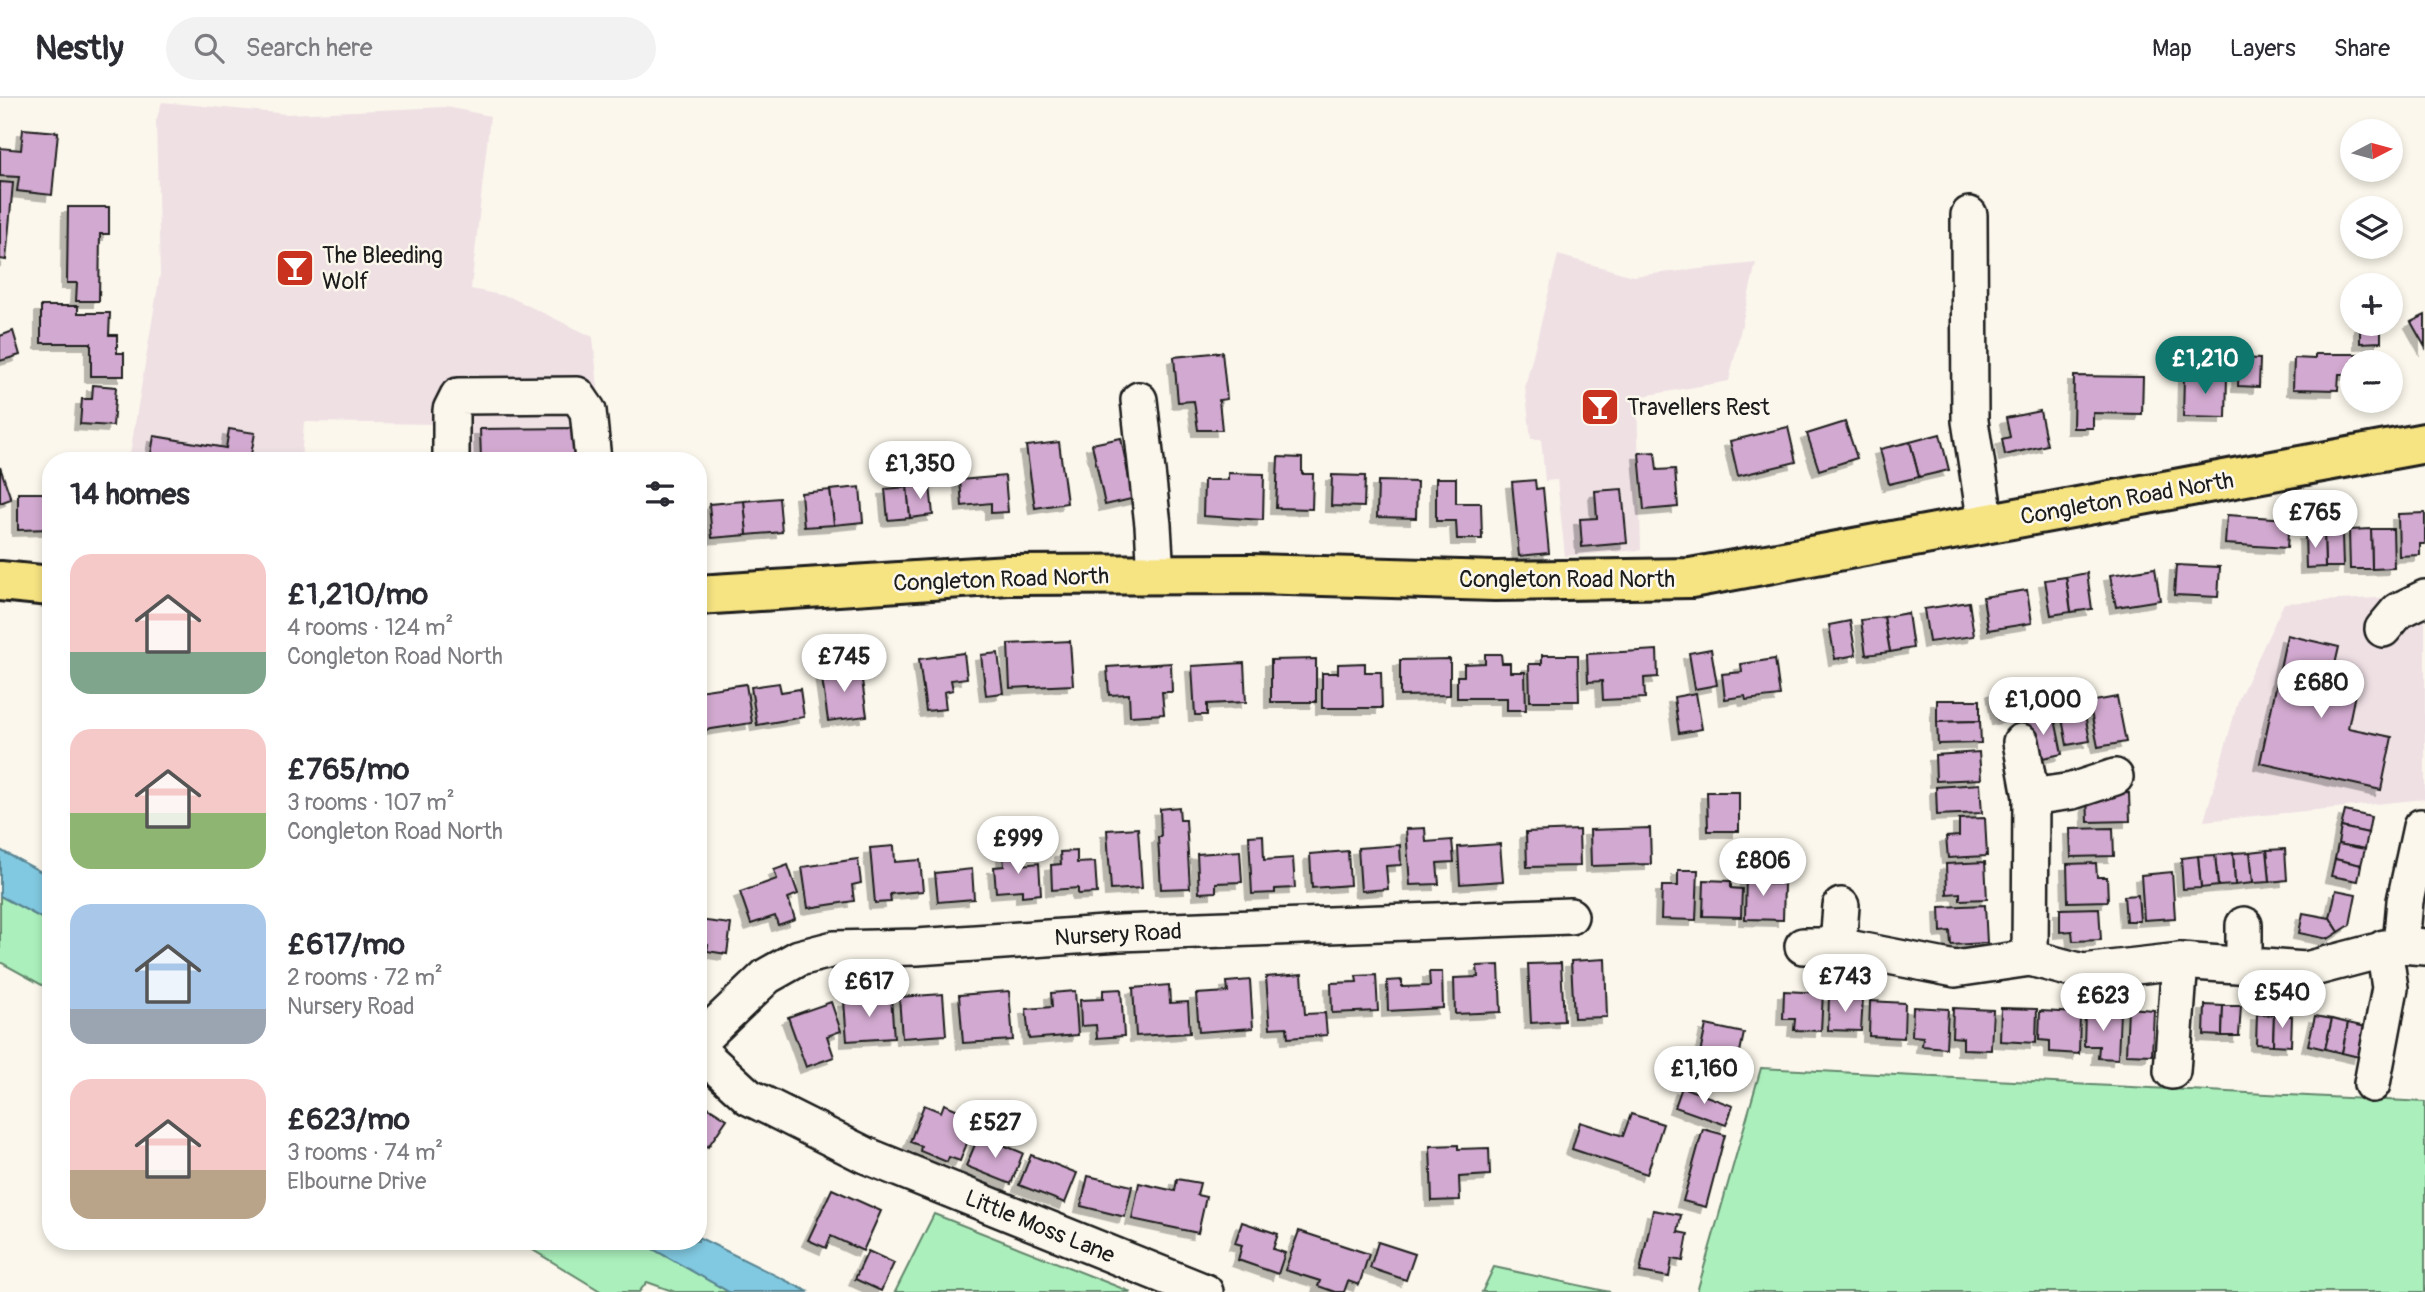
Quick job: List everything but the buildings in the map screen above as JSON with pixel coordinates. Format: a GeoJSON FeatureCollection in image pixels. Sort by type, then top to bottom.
{"type":"FeatureCollection","features":[{"type":"Feature","properties":{"kind":"highway","name":"Congleton Road North"},"geometry":{"type":"LineString","coordinates":[[707,593],[1008,575],[1250,574],[1496,581],[1691,578],[2425,443]]}},
{"type":"Feature","properties":{"kind":"highway"},"geometry":{"type":"LineString","coordinates":[[0,581],[42,585]]}},
{"type":"Feature","properties":{"kind":"street"},"geometry":{"type":"LineString","coordinates":[[1969,215],[1970,421],[1986,524]]}},
{"type":"Feature","properties":{"kind":"street"},"geometry":{"type":"LineString","coordinates":[[451,452],[451,410],[458,396],[577,395],[588,411],[592,452]]}},
{"type":"Feature","properties":{"kind":"street"},"geometry":{"type":"LineString","coordinates":[[1139,400],[1156,575]]}},
{"type":"Feature","properties":{"kind":"street"},"geometry":{"type":"LineString","coordinates":[[2383,629],[2398,611],[2425,598]]}},
{"type":"Feature","properties":{"kind":"street"},"geometry":{"type":"LineString","coordinates":[[2021,742],[2031,797],[2030,958]]}},
{"type":"Feature","properties":{"kind":"street"},"geometry":{"type":"LineString","coordinates":[[2031,797],[2073,790],[2115,777]]}},
{"type":"Feature","properties":{"kind":"street"},"geometry":{"type":"LineString","coordinates":[[2372,1084],[2390,988],[2404,947],[2405,901],[2421,827]]}},
{"type":"Feature","properties":{"kind":"street"},"geometry":{"type":"LineString","coordinates":[[1838,946],[1841,906]]}},
{"type":"Feature","properties":{"kind":"street","name":"Nursery Road"},"geometry":{"type":"LineString","coordinates":[[707,1033],[767,976],[799,958],[834,949],[917,947],[1119,933],[1570,916]]}},
{"type":"Feature","properties":{"kind":"street"},"geometry":{"type":"LineString","coordinates":[[2244,925],[2244,964]]}},
{"type":"Feature","properties":{"kind":"street"},"geometry":{"type":"LineString","coordinates":[[1803,946],[1838,946],[1955,969],[2030,958],[2083,972],[2180,961],[2306,970],[2404,947]]}},
{"type":"Feature","properties":{"kind":"street"},"geometry":{"type":"LineString","coordinates":[[2172,1071],[2180,961]]}},
{"type":"Feature","properties":{"kind":"street","name":"Little Moss Lane"},"geometry":{"type":"LineString","coordinates":[[707,1057],[749,1097],[864,1155],[1205,1292]]}},
{"type":"Feature","properties":{"kind":"shaded area"},"geometry":{"type":"Polygon","coordinates":[[[162,102],[287,114],[447,107],[490,116],[471,289],[510,297],[593,337],[604,452],[435,452],[436,424],[304,422],[302,452],[130,452],[160,274],[156,121],[162,102]]]}},
{"type":"Feature","properties":{"kind":"shaded area"},"geometry":{"type":"Polygon","coordinates":[[[1558,255],[1633,276],[1756,263],[1729,381],[1637,397],[1641,550],[1565,556],[1557,480],[1545,481],[1541,439],[1531,439],[1525,387],[1558,255]]]}},
{"type":"Feature","properties":{"kind":"shaded area"},"geometry":{"type":"Polygon","coordinates":[[[2425,583],[2425,799],[2204,821],[2239,698],[2284,603],[2395,597],[2425,583]]]}},
{"type":"Feature","properties":{"kind":"green space"},"geometry":{"type":"Polygon","coordinates":[[[0,896],[42,918],[42,985],[0,962],[0,896]]]}},
{"type":"Feature","properties":{"kind":"green space"},"geometry":{"type":"Polygon","coordinates":[[[1761,1068],[2425,1102],[2425,1292],[1697,1292],[1761,1068]]]}},
{"type":"Feature","properties":{"kind":"green space"},"geometry":{"type":"Polygon","coordinates":[[[934,1214],[1131,1292],[895,1292],[934,1214]]]}},
{"type":"Feature","properties":{"kind":"green space"},"geometry":{"type":"Polygon","coordinates":[[[533,1250],[655,1250],[729,1292],[675,1292],[647,1282],[639,1292],[602,1292],[533,1250]]]}},
{"type":"Feature","properties":{"kind":"green space"},"geometry":{"type":"Polygon","coordinates":[[[1494,1267],[1610,1292],[1482,1292],[1494,1267]]]}},
{"type":"Feature","properties":{"kind":"water"},"geometry":{"type":"Polygon","coordinates":[[[0,850],[42,872],[42,918],[0,896],[0,850]]]}},
{"type":"Feature","properties":{"kind":"water"},"geometry":{"type":"Polygon","coordinates":[[[707,1241],[809,1292],[729,1292],[655,1250],[707,1250],[707,1241]]]}},
{"type":"Feature","properties":{"kind":"place","name":"The Bleeding Wolf"},"geometry":{"type":"Point","coordinates":[295,268]}},
{"type":"Feature","properties":{"kind":"place","name":"Travellers Rest"},"geometry":{"type":"Point","coordinates":[1600,407]}}]}
